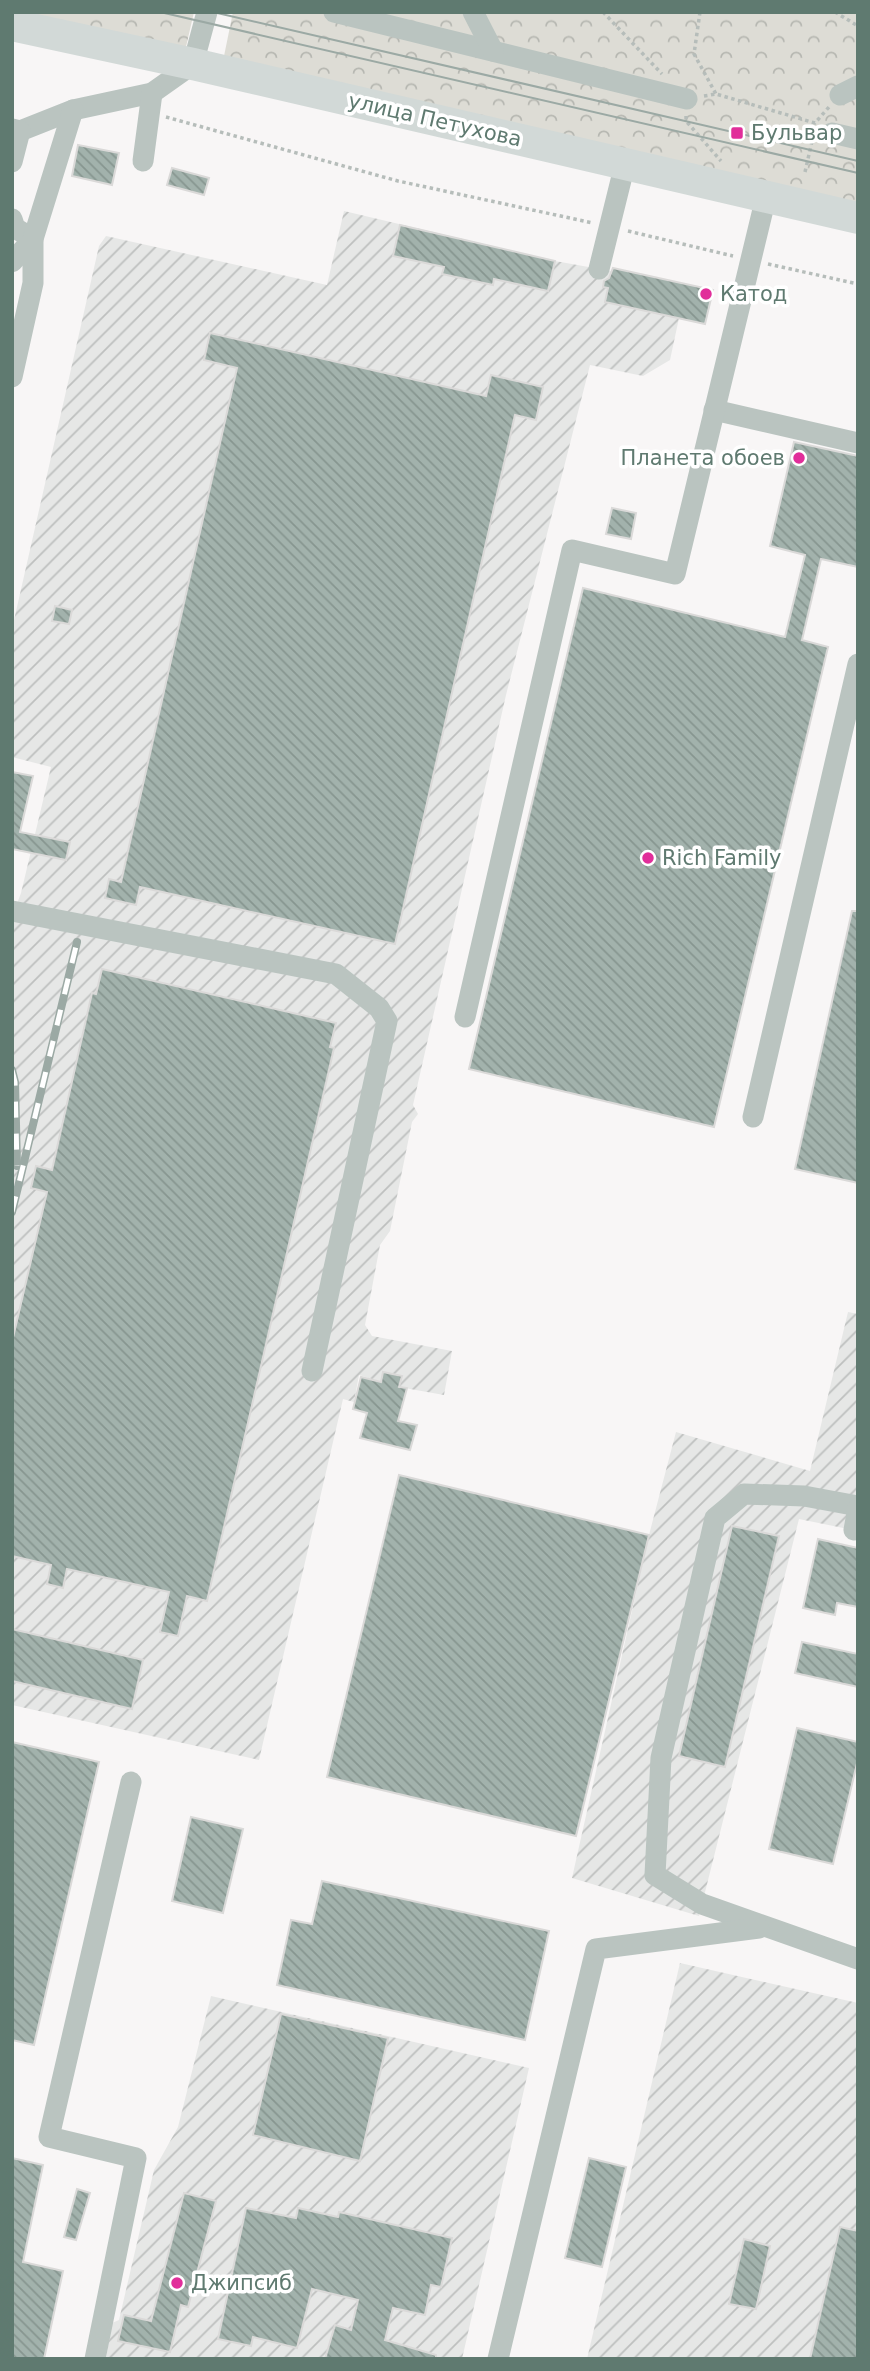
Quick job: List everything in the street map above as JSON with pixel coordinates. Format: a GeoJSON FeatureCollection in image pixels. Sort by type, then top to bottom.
{"type":"FeatureCollection","features":[{"type":"Feature","properties":{"kind":"highway","name":"улица Петухова"},"geometry":{"type":"LineString","coordinates":[[12,25],[858,218]]}},
{"type":"Feature","properties":{"kind":"street"},"geometry":{"type":"LineString","coordinates":[[12,162],[16,130],[73,110],[151,103],[192,64],[207,12]]}},
{"type":"Feature","properties":{"kind":"street"},"geometry":{"type":"LineString","coordinates":[[334,12],[493,51],[686,106]]}},
{"type":"Feature","properties":{"kind":"street"},"geometry":{"type":"LineString","coordinates":[[473,12],[493,51]]}},
{"type":"Feature","properties":{"kind":"street"},"geometry":{"type":"LineString","coordinates":[[143,161],[151,103]]}},
{"type":"Feature","properties":{"kind":"street"},"geometry":{"type":"LineString","coordinates":[[12,377],[33,283],[33,239],[73,110]]}},
{"type":"Feature","properties":{"kind":"street"},"geometry":{"type":"LineString","coordinates":[[822,136],[858,139]]}},
{"type":"Feature","properties":{"kind":"street"},"geometry":{"type":"LineString","coordinates":[[599,269],[625,164]]}},
{"type":"Feature","properties":{"kind":"street"},"geometry":{"type":"LineString","coordinates":[[465,1017],[572,550],[675,574],[766,197]]}},
{"type":"Feature","properties":{"kind":"street"},"geometry":{"type":"LineString","coordinates":[[12,219],[15,228],[33,239]]}},
{"type":"Feature","properties":{"kind":"street"},"geometry":{"type":"LineString","coordinates":[[12,262],[33,239]]}},
{"type":"Feature","properties":{"kind":"street"},"geometry":{"type":"LineString","coordinates":[[714,410],[858,443]]}},
{"type":"Feature","properties":{"kind":"street"},"geometry":{"type":"LineString","coordinates":[[753,1117],[858,664]]}},
{"type":"Feature","properties":{"kind":"street"},"geometry":{"type":"LineString","coordinates":[[12,911],[336,974],[379,1008],[387,1021],[312,1371]]}},
{"type":"Feature","properties":{"kind":"street"},"geometry":{"type":"LineString","coordinates":[[853,1530],[858,1507],[804,1496],[744,1494],[715,1518],[661,1758],[655,1875],[702,1905],[858,1959]]}},
{"type":"Feature","properties":{"kind":"street"},"geometry":{"type":"LineString","coordinates":[[95,2359],[136,2158],[49,2137],[131,1782]]}},
{"type":"Feature","properties":{"kind":"street"},"geometry":{"type":"LineString","coordinates":[[498,2359],[596,1949],[764,1927]]}},
{"type":"Feature","properties":{"kind":"path"},"geometry":{"type":"LineString","coordinates":[[603,12],[686,106],[686,121],[725,165]]}},
{"type":"Feature","properties":{"kind":"path"},"geometry":{"type":"LineString","coordinates":[[700,12],[694,54],[716,94]]}},
{"type":"Feature","properties":{"kind":"path"},"geometry":{"type":"LineString","coordinates":[[835,12],[858,26]]}},
{"type":"Feature","properties":{"kind":"path"},"geometry":{"type":"LineString","coordinates":[[686,106],[716,94],[814,123],[849,90]]}},
{"type":"Feature","properties":{"kind":"path"},"geometry":{"type":"LineString","coordinates":[[151,103],[398,181],[858,284]]}},
{"type":"Feature","properties":{"kind":"path"},"geometry":{"type":"LineString","coordinates":[[805,172],[822,136]]}},
{"type":"Feature","properties":{"kind":"shaded area"},"geometry":{"type":"Polygon","coordinates":[[[344,211],[555,261],[611,271],[612,268],[713,290],[705,324],[679,318],[670,360],[643,376],[590,365],[506,695],[413,1105],[418,1114],[412,1122],[390,1231],[380,1245],[365,1325],[372,1336],[452,1351],[444,1395],[399,1387],[401,1376],[384,1372],[381,1382],[359,1375],[354,1402],[343,1399],[259,1760],[12,1705],[12,1681],[132,1709],[143,1660],[12,1629],[12,1556],[51,1565],[63,1587],[67,1569],[169,1592],[161,1632],[178,1636],[187,1596],[207,1600],[333,1049],[330,1047],[335,1023],[102,970],[96,994],[92,994],[52,1170],[36,1167],[31,1188],[47,1192],[12,1342],[12,917],[21,893],[51,767],[12,757],[12,629],[99,246],[106,236],[327,285],[344,211]]]}},
{"type":"Feature","properties":{"kind":"shaded area"},"geometry":{"type":"Polygon","coordinates":[[[848,1312],[858,1314],[858,1531],[799,1519],[699,1916],[572,1878],[649,1535],[676,1432],[810,1471],[848,1312]]]}},
{"type":"Feature","properties":{"kind":"shaded area"},"geometry":{"type":"Polygon","coordinates":[[[680,1963],[858,2003],[858,2359],[587,2359],[680,1963]]]}},
{"type":"Feature","properties":{"kind":"shaded area"},"geometry":{"type":"Polygon","coordinates":[[[211,1996],[529,2068],[462,2359],[106,2359],[112,2323],[119,2320],[154,2170],[178,2127],[211,1996]]]}},
{"type":"Feature","properties":{"kind":"green space"},"geometry":{"type":"Polygon","coordinates":[[[17,12],[194,12],[185,51],[17,12]]]}},
{"type":"Feature","properties":{"kind":"green space"},"geometry":{"type":"Polygon","coordinates":[[[233,12],[858,12],[858,207],[223,61],[233,12]]]}},
{"type":"Feature","properties":{"kind":"building"},"geometry":{"type":"Polygon","coordinates":[[[78,145],[119,153],[112,185],[72,176],[78,145]]]}},
{"type":"Feature","properties":{"kind":"building"},"geometry":{"type":"Polygon","coordinates":[[[172,168],[209,178],[204,195],[167,185],[172,168]]]}},
{"type":"Feature","properties":{"kind":"building"},"geometry":{"type":"Polygon","coordinates":[[[400,225],[555,261],[548,291],[494,279],[493,285],[442,274],[444,267],[393,256],[400,225]]]}},
{"type":"Feature","properties":{"kind":"building"},"geometry":{"type":"Polygon","coordinates":[[[613,268],[713,290],[705,324],[605,302],[608,288],[603,287],[604,281],[609,278],[613,268]]]}},
{"type":"Feature","properties":{"kind":"building"},"geometry":{"type":"Polygon","coordinates":[[[210,333],[486,396],[491,375],[543,387],[536,420],[515,415],[395,944],[140,887],[136,905],[105,898],[109,879],[121,882],[237,368],[204,360],[210,333]]]}},
{"type":"Feature","properties":{"kind":"building","name":"Rich Family"},"geometry":{"type":"Polygon","coordinates":[[[794,442],[858,456],[858,567],[821,559],[802,640],[828,647],[714,1127],[469,1069],[583,588],[785,637],[805,555],[770,546],[794,442]]]}},
{"type":"Feature","properties":{"kind":"building"},"geometry":{"type":"Polygon","coordinates":[[[612,508],[636,513],[631,539],[606,534],[612,508]]]}},
{"type":"Feature","properties":{"kind":"building"},"geometry":{"type":"Polygon","coordinates":[[[55,606],[72,610],[69,624],[52,621],[55,606]]]}},
{"type":"Feature","properties":{"kind":"building"},"geometry":{"type":"Polygon","coordinates":[[[12,772],[33,776],[20,832],[70,842],[66,860],[12,849],[12,772]]]}},
{"type":"Feature","properties":{"kind":"building"},"geometry":{"type":"Polygon","coordinates":[[[852,911],[858,911],[858,1183],[795,1169],[852,911]]]}},
{"type":"Feature","properties":{"kind":"building"},"geometry":{"type":"Polygon","coordinates":[[[102,969],[336,1023],[330,1047],[334,1048],[207,1601],[187,1596],[178,1636],[160,1632],[169,1592],[67,1569],[63,1588],[47,1584],[51,1565],[12,1556],[12,1342],[47,1192],[31,1188],[36,1166],[52,1170],[92,993],[96,994],[102,969]]]}},
{"type":"Feature","properties":{"kind":"building"},"geometry":{"type":"Polygon","coordinates":[[[383,1372],[402,1376],[399,1387],[407,1388],[398,1421],[417,1425],[410,1450],[360,1438],[367,1413],[353,1409],[361,1377],[381,1382],[383,1372]]]}},
{"type":"Feature","properties":{"kind":"building"},"geometry":{"type":"Polygon","coordinates":[[[399,1475],[649,1535],[576,1836],[327,1777],[399,1475]]]}},
{"type":"Feature","properties":{"kind":"building"},"geometry":{"type":"Polygon","coordinates":[[[732,1526],[779,1536],[725,1767],[679,1756],[732,1526]]]}},
{"type":"Feature","properties":{"kind":"building"},"geometry":{"type":"Polygon","coordinates":[[[818,1539],[858,1548],[858,1607],[837,1603],[835,1615],[803,1608],[818,1539]]]}},
{"type":"Feature","properties":{"kind":"building"},"geometry":{"type":"Polygon","coordinates":[[[12,1629],[143,1660],[132,1709],[12,1681],[12,1629]]]}},
{"type":"Feature","properties":{"kind":"building"},"geometry":{"type":"Polygon","coordinates":[[[802,1642],[858,1654],[858,1687],[795,1673],[802,1642]]]}},
{"type":"Feature","properties":{"kind":"building"},"geometry":{"type":"Polygon","coordinates":[[[797,1728],[858,1742],[858,1759],[833,1864],[769,1849],[797,1728]]]}},
{"type":"Feature","properties":{"kind":"building"},"geometry":{"type":"Polygon","coordinates":[[[12,1742],[99,1762],[34,2045],[12,2040],[12,1742]]]}},
{"type":"Feature","properties":{"kind":"building"},"geometry":{"type":"Polygon","coordinates":[[[191,1817],[243,1829],[223,1913],[172,1901],[191,1817]]]}},
{"type":"Feature","properties":{"kind":"building"},"geometry":{"type":"Polygon","coordinates":[[[322,1881],[549,1931],[525,2040],[277,1985],[291,1920],[312,1924],[322,1881]]]}},
{"type":"Feature","properties":{"kind":"building"},"geometry":{"type":"Polygon","coordinates":[[[281,2014],[388,2038],[360,2161],[253,2135],[281,2014]]]}},
{"type":"Feature","properties":{"kind":"building"},"geometry":{"type":"Polygon","coordinates":[[[12,2158],[43,2165],[23,2262],[63,2271],[44,2359],[12,2359],[12,2158]]]}},
{"type":"Feature","properties":{"kind":"building"},"geometry":{"type":"Polygon","coordinates":[[[589,2158],[626,2167],[602,2267],[565,2258],[589,2158]]]}},
{"type":"Feature","properties":{"kind":"building"},"geometry":{"type":"Polygon","coordinates":[[[77,2189],[90,2193],[76,2240],[64,2237],[77,2189]]]}},
{"type":"Feature","properties":{"kind":"building"},"geometry":{"type":"Polygon","coordinates":[[[184,2193],[216,2201],[188,2307],[181,2305],[170,2352],[118,2341],[124,2315],[151,2321],[184,2193]]]}},
{"type":"Feature","properties":{"kind":"building"},"geometry":{"type":"Polygon","coordinates":[[[246,2208],[296,2218],[298,2208],[338,2217],[339,2212],[452,2238],[441,2287],[431,2285],[425,2315],[393,2308],[385,2340],[436,2355],[436,2359],[325,2359],[335,2325],[351,2330],[358,2300],[312,2289],[297,2348],[253,2337],[251,2346],[218,2339],[246,2208]]]}},
{"type":"Feature","properties":{"kind":"building"},"geometry":{"type":"Polygon","coordinates":[[[840,2227],[858,2231],[858,2359],[810,2359],[840,2227]]]}},
{"type":"Feature","properties":{"kind":"building"},"geometry":{"type":"Polygon","coordinates":[[[744,2239],[770,2246],[756,2309],[729,2304],[744,2239]]]}},
{"type":"Feature","properties":{"kind":"tram line"},"geometry":{"type":"LineString","coordinates":[[160,12],[858,173]]}},
{"type":"Feature","properties":{"kind":"tram line"},"geometry":{"type":"LineString","coordinates":[[213,12],[858,161]]}},
{"type":"Feature","properties":{"kind":"railway"},"geometry":{"type":"LineString","coordinates":[[12,1212],[77,942]]}},
{"type":"Feature","properties":{"kind":"railway"},"geometry":{"type":"LineString","coordinates":[[12,1070],[15,1082],[17,1166]]}},
{"type":"Feature","properties":{"kind":"place","name":"Бульвар"},"geometry":{"type":"Point","coordinates":[737,133]}},
{"type":"Feature","properties":{"kind":"place","name":"Катод"},"geometry":{"type":"Point","coordinates":[706,294]}},
{"type":"Feature","properties":{"kind":"place","name":"Планета обоев"},"geometry":{"type":"Point","coordinates":[799,458]}},
{"type":"Feature","properties":{"kind":"place","name":"Rich Family"},"geometry":{"type":"Point","coordinates":[648,858]}},
{"type":"Feature","properties":{"kind":"place","name":"Джипсиб"},"geometry":{"type":"Point","coordinates":[177,2283]}}]}
